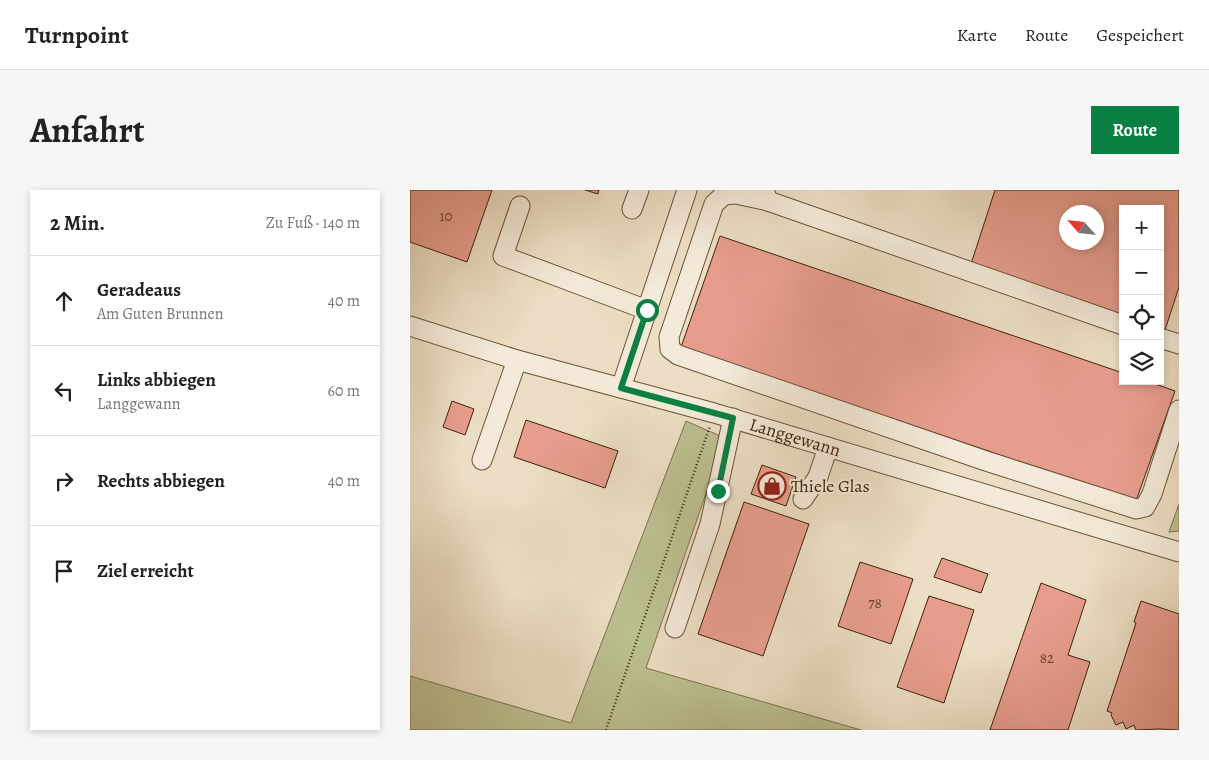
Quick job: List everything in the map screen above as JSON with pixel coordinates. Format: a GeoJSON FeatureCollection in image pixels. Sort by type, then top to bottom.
{"type":"FeatureCollection","features":[{"type":"Feature","properties":{"kind":"street"},"geometry":{"type":"LineString","coordinates":[[632,209],[639,190]]}},
{"type":"Feature","properties":{"kind":"street"},"geometry":{"type":"LineString","coordinates":[[621,388],[687,190]]}},
{"type":"Feature","properties":{"kind":"street"},"geometry":{"type":"LineString","coordinates":[[1119,324],[766,196],[736,194],[724,195],[714,204],[669,337],[670,348],[678,355],[976,457],[1136,509],[1145,507],[1152,494],[1179,410]]}},
{"type":"Feature","properties":{"kind":"street"},"geometry":{"type":"LineString","coordinates":[[520,206],[503,256],[647,310]]}},
{"type":"Feature","properties":{"kind":"street","name":"Langgewann"},"geometry":{"type":"LineString","coordinates":[[410,326],[517,360],[733,418],[1179,552]]}},
{"type":"Feature","properties":{"kind":"street"},"geometry":{"type":"LineString","coordinates":[[1164,339],[1179,344]]}},
{"type":"Feature","properties":{"kind":"street"},"geometry":{"type":"LineString","coordinates":[[482,460],[517,360]]}},
{"type":"Feature","properties":{"kind":"street"},"geometry":{"type":"LineString","coordinates":[[675,628],[710,524],[733,418]]}},
{"type":"Feature","properties":{"kind":"street"},"geometry":{"type":"LineString","coordinates":[[803,499],[818,477],[828,447]]}},
{"type":"Feature","properties":{"kind":"path"},"geometry":{"type":"LineString","coordinates":[[606,730],[714,413]]}},
{"type":"Feature","properties":{"kind":"green space"},"geometry":{"type":"Polygon","coordinates":[[[686,421],[725,438],[646,668],[861,730],[410,730],[410,676],[571,723],[686,421]]]}},
{"type":"Feature","properties":{"kind":"green space"},"geometry":{"type":"Polygon","coordinates":[[[1179,504],[1179,531],[1169,532],[1179,504]]]}},
{"type":"Feature","properties":{"kind":"building"},"geometry":{"type":"Polygon","coordinates":[[[410,190],[492,190],[467,262],[410,242],[410,190]]]}},
{"type":"Feature","properties":{"kind":"building"},"geometry":{"type":"Polygon","coordinates":[[[585,190],[599,190],[598,194],[585,190]]]}},
{"type":"Feature","properties":{"kind":"building"},"geometry":{"type":"Polygon","coordinates":[[[995,190],[1179,190],[1179,287],[1165,330],[1164,205],[1119,205],[1119,314],[971,264],[995,190]]]}},
{"type":"Feature","properties":{"kind":"building"},"geometry":{"type":"Polygon","coordinates":[[[720,236],[1119,372],[1119,385],[1158,385],[1175,391],[1136,501],[681,347],[720,236]]]}},
{"type":"Feature","properties":{"kind":"building"},"geometry":{"type":"Polygon","coordinates":[[[452,401],[474,409],[465,435],[443,427],[452,401]]]}},
{"type":"Feature","properties":{"kind":"building"},"geometry":{"type":"Polygon","coordinates":[[[526,420],[618,451],[605,488],[514,457],[526,420]]]}},
{"type":"Feature","properties":{"kind":"building"},"geometry":{"type":"Polygon","coordinates":[[[762,465],[796,477],[786,506],[751,494],[762,465]]]}},
{"type":"Feature","properties":{"kind":"building"},"geometry":{"type":"Polygon","coordinates":[[[744,502],[809,524],[763,656],[698,634],[744,502]]]}},
{"type":"Feature","properties":{"kind":"building"},"geometry":{"type":"Polygon","coordinates":[[[942,558],[988,574],[981,593],[934,577],[942,558]]]}},
{"type":"Feature","properties":{"kind":"building"},"geometry":{"type":"Polygon","coordinates":[[[860,562],[913,579],[891,644],[838,626],[860,562]]]}},
{"type":"Feature","properties":{"kind":"building"},"geometry":{"type":"Polygon","coordinates":[[[1041,583],[1086,600],[1068,655],[1090,662],[1068,730],[990,730],[1041,583]]]}},
{"type":"Feature","properties":{"kind":"building"},"geometry":{"type":"Polygon","coordinates":[[[929,596],[974,610],[944,703],[897,687],[929,596]]]}},
{"type":"Feature","properties":{"kind":"building"},"geometry":{"type":"Polygon","coordinates":[[[1141,601],[1179,614],[1179,730],[1136,730],[1134,725],[1126,729],[1123,722],[1116,725],[1111,715],[1112,713],[1107,711],[1136,623],[1134,622],[1141,601]]]}},
{"type":"Feature","properties":{"kind":"place","name":"Thiele Glas"},"geometry":{"type":"Point","coordinates":[772,486]}},
{"type":"Feature","properties":{"kind":"route"},"geometry":{"type":"LineString","coordinates":[[647,310],[621,388],[733,418],[718,491]]}}]}
